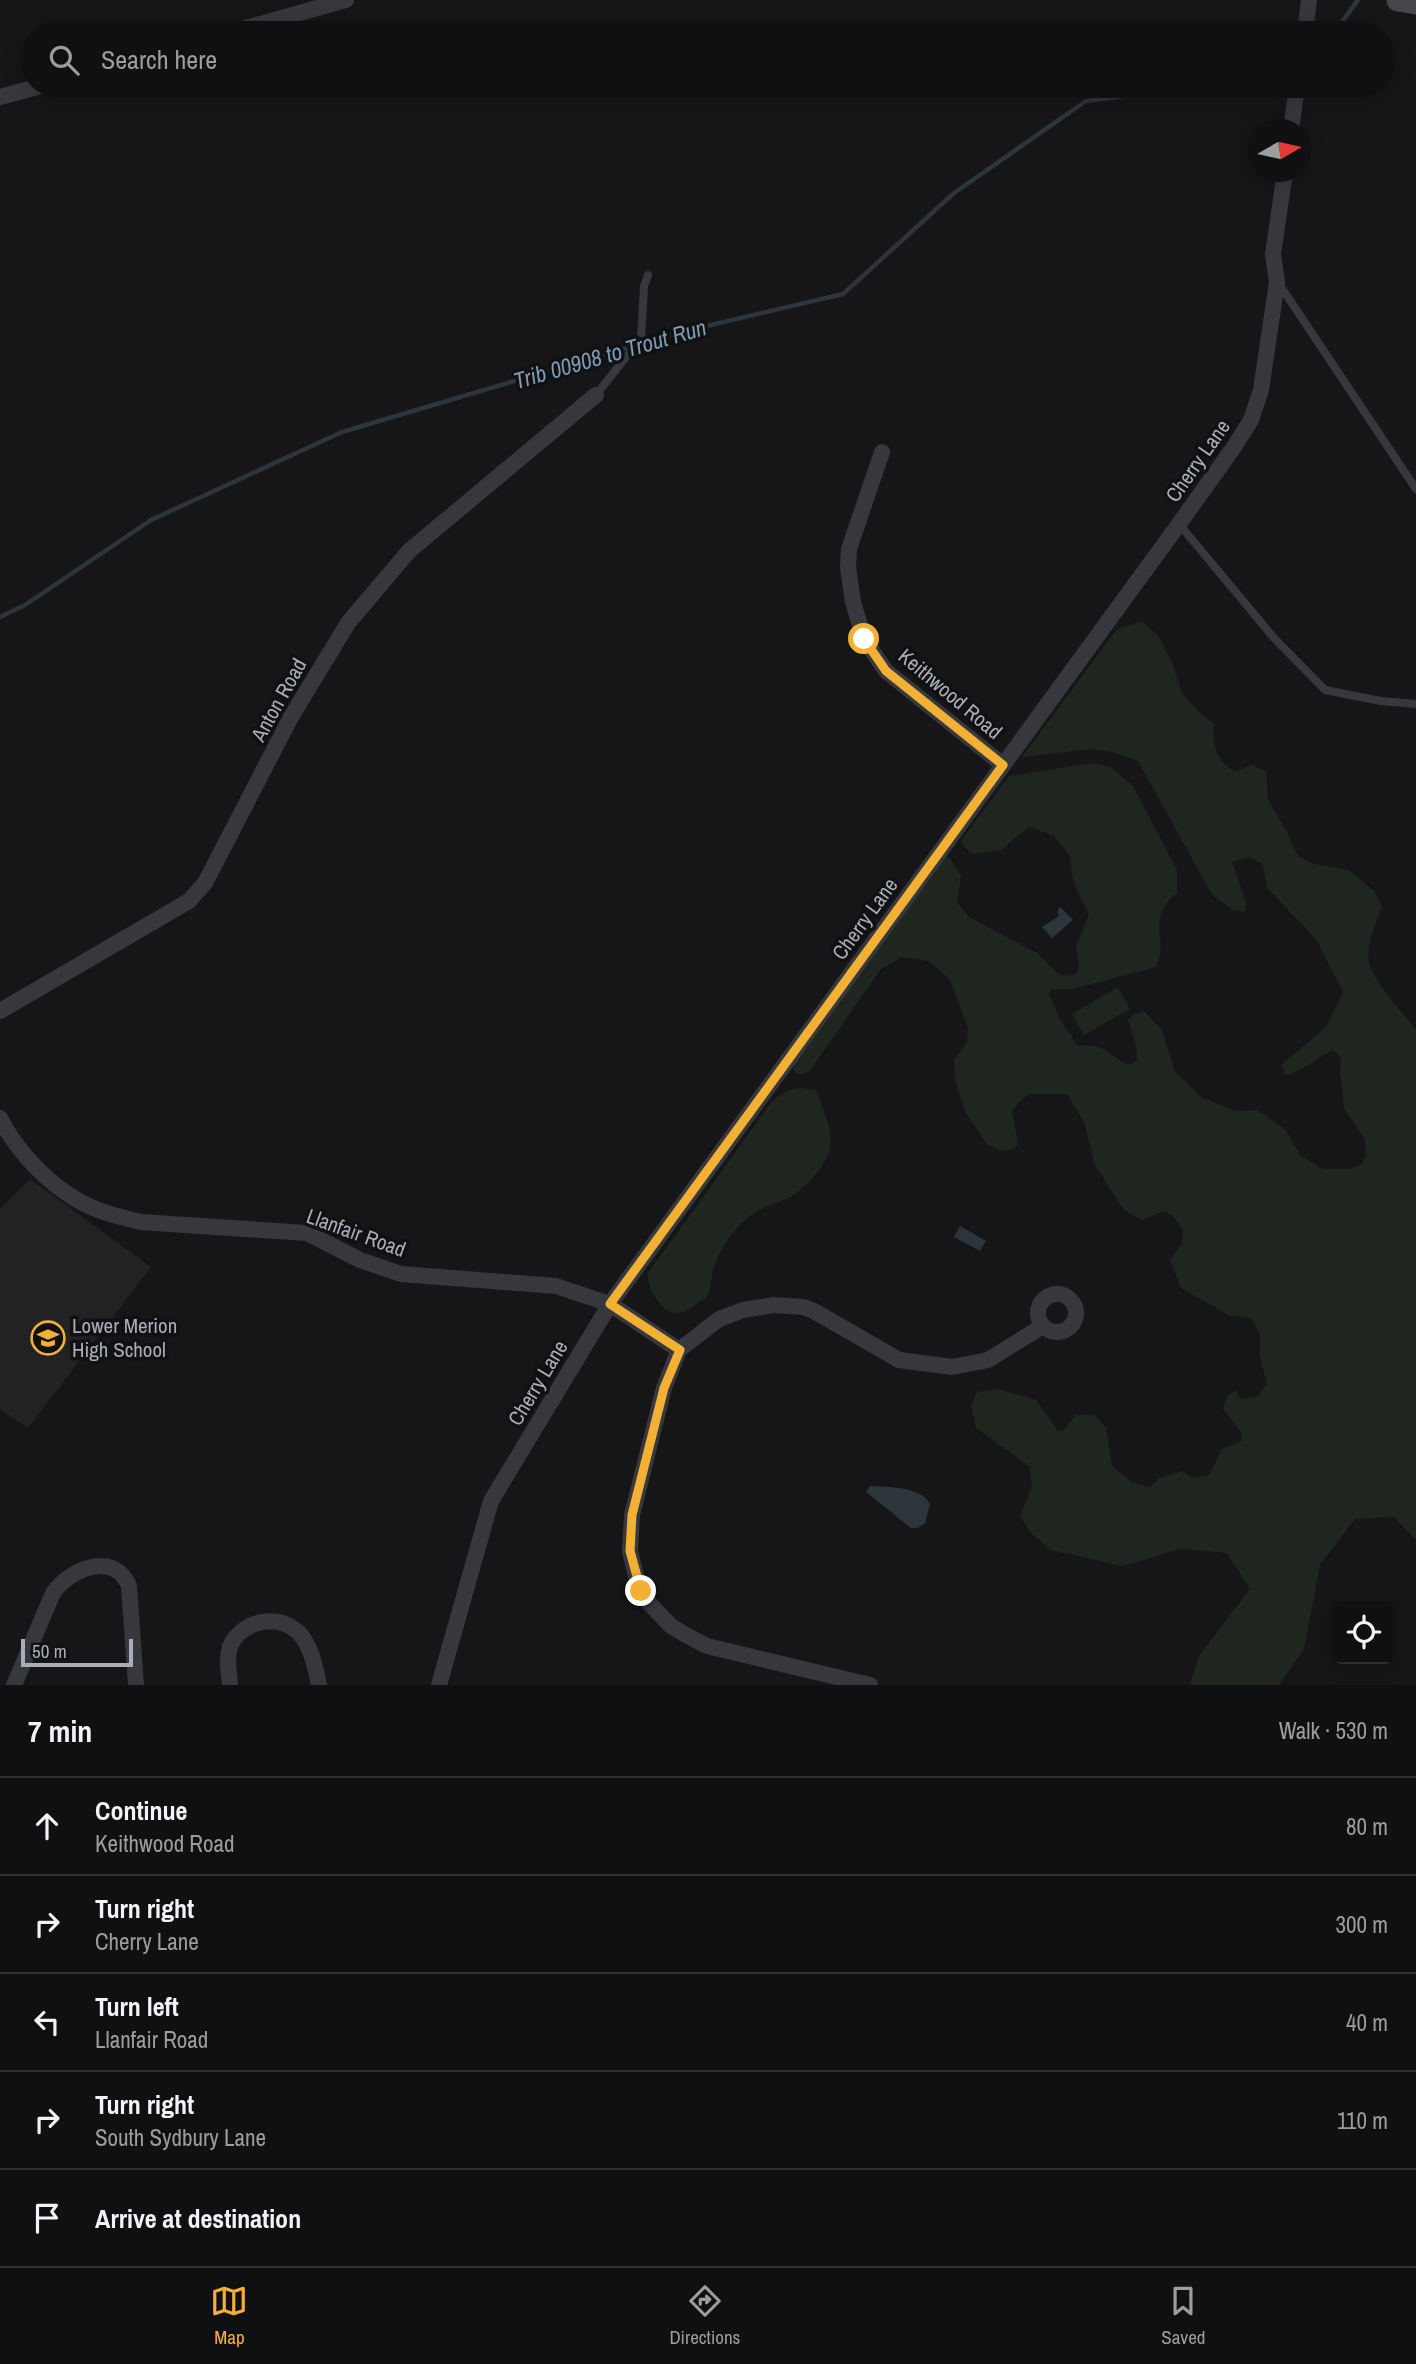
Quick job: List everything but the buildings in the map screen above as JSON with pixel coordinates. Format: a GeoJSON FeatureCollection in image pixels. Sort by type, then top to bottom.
{"type":"FeatureCollection","features":[{"type":"Feature","properties":{"kind":"street"},"geometry":{"type":"LineString","coordinates":[[271,21],[346,0]]}},
{"type":"Feature","properties":{"kind":"street"},"geometry":{"type":"LineString","coordinates":[[1306,21],[1309,0]]}},
{"type":"Feature","properties":{"kind":"street"},"geometry":{"type":"LineString","coordinates":[[1398,0],[1416,3]]}},
{"type":"Feature","properties":{"kind":"street"},"geometry":{"type":"LineString","coordinates":[[0,97],[21,91]]}},
{"type":"Feature","properties":{"kind":"street"},"geometry":{"type":"LineString","coordinates":[[1292,119],[1295,98]]}},
{"type":"Feature","properties":{"kind":"street","name":"Cherry Lane"},"geometry":{"type":"LineString","coordinates":[[439,1685],[491,1501],[610,1304],[1179,524],[1251,420],[1261,390],[1277,282],[1273,254],[1284,182]]}},
{"type":"Feature","properties":{"kind":"street","name":"Anton Road"},"geometry":{"type":"LineString","coordinates":[[0,1012],[189,901],[205,883],[291,717],[348,623],[409,551],[596,395]]}},
{"type":"Feature","properties":{"kind":"street","name":"Keithwood Road"},"geometry":{"type":"LineString","coordinates":[[882,452],[849,549],[848,568],[853,602],[864,639],[886,671],[1003,765]]}},
{"type":"Feature","properties":{"kind":"street","name":"Llanfair Road"},"geometry":{"type":"LineString","coordinates":[[0,1118],[24,1153],[52,1181],[79,1201],[117,1217],[141,1222],[307,1233],[360,1260],[401,1274],[556,1286],[610,1304],[680,1350]]}},
{"type":"Feature","properties":{"kind":"street"},"geometry":{"type":"LineString","coordinates":[[870,1685],[707,1646],[671,1626],[641,1591],[630,1551],[632,1515],[664,1388],[680,1350],[719,1319],[743,1310],[774,1305],[803,1307],[814,1311],[900,1360],[951,1367],[988,1360],[1043,1326]]}},
{"type":"Feature","properties":{"kind":"street"},"geometry":{"type":"LineString","coordinates":[[14,1685],[53,1593],[60,1583],[90,1566],[119,1570],[129,1586],[136,1685]]}},
{"type":"Feature","properties":{"kind":"street"},"geometry":{"type":"LineString","coordinates":[[230,1685],[228,1659],[234,1639],[250,1625],[266,1621],[284,1624],[299,1633],[310,1649],[319,1685]]}},
{"type":"Feature","properties":{"kind":"lane"},"geometry":{"type":"LineString","coordinates":[[596,395],[641,338],[644,286],[648,275]]}},
{"type":"Feature","properties":{"kind":"lane"},"geometry":{"type":"LineString","coordinates":[[1277,282],[1416,489]]}},
{"type":"Feature","properties":{"kind":"lane"},"geometry":{"type":"LineString","coordinates":[[1179,524],[1274,638],[1325,690],[1381,701],[1416,704]]}},
{"type":"Feature","properties":{"kind":"shaded area"},"geometry":{"type":"Polygon","coordinates":[[[1142,621],[1160,638],[1182,693],[1214,724],[1215,745],[1223,762],[1235,772],[1251,765],[1266,771],[1268,800],[1298,856],[1314,864],[1349,870],[1374,891],[1382,907],[1368,952],[1370,966],[1384,991],[1416,1030],[1416,1540],[1394,1517],[1355,1519],[1320,1565],[1304,1649],[1279,1685],[1190,1685],[1199,1656],[1250,1589],[1227,1553],[1181,1549],[1122,1566],[1051,1550],[1031,1533],[1020,1516],[1032,1486],[1029,1466],[976,1428],[971,1406],[977,1392],[999,1389],[1036,1400],[1058,1431],[1063,1431],[1075,1415],[1094,1415],[1106,1427],[1112,1466],[1133,1483],[1151,1487],[1159,1478],[1182,1471],[1193,1478],[1209,1475],[1222,1449],[1242,1441],[1241,1432],[1223,1409],[1230,1393],[1236,1391],[1240,1399],[1258,1396],[1267,1385],[1260,1356],[1260,1334],[1251,1318],[1230,1316],[1181,1288],[1170,1260],[1182,1244],[1183,1230],[1172,1215],[1163,1211],[1142,1220],[1124,1210],[1095,1165],[1084,1122],[1067,1094],[1028,1094],[1012,1110],[1018,1145],[1011,1150],[1000,1151],[987,1144],[965,1111],[955,1080],[954,1060],[967,1042],[968,1028],[950,980],[929,961],[902,957],[881,969],[809,1072],[800,1075],[793,1070],[792,1065],[945,857],[950,858],[961,876],[957,902],[969,917],[1037,953],[1057,973],[1065,976],[1076,974],[1079,966],[1076,946],[1089,914],[1074,884],[1069,854],[1053,835],[1029,827],[1001,850],[974,854],[964,847],[961,841],[1009,776],[1091,763],[1111,767],[1133,786],[1177,870],[1177,893],[1162,912],[1161,948],[1156,967],[1073,989],[1052,989],[1049,994],[1060,1019],[1078,1046],[1101,1048],[1129,1065],[1137,1061],[1136,1046],[1128,1020],[1132,1015],[1144,1011],[1162,1030],[1175,1072],[1201,1097],[1235,1111],[1257,1110],[1286,1130],[1300,1155],[1322,1169],[1350,1169],[1362,1164],[1366,1155],[1365,1139],[1344,1109],[1341,1057],[1333,1050],[1303,1068],[1285,1075],[1281,1065],[1327,1026],[1343,992],[1316,939],[1267,888],[1263,865],[1251,857],[1232,862],[1246,902],[1245,912],[1233,910],[1212,895],[1138,761],[1113,752],[1091,749],[1022,757],[1117,629],[1142,621]]]}},
{"type":"Feature","properties":{"kind":"shaded area"},"geometry":{"type":"Polygon","coordinates":[[[1060,907],[1073,920],[1052,938],[1042,927],[1059,916],[1057,912],[1060,907]]]}},
{"type":"Feature","properties":{"kind":"shaded area"},"geometry":{"type":"Polygon","coordinates":[[[1118,987],[1130,1009],[1084,1035],[1072,1014],[1118,987]]]}},
{"type":"Feature","properties":{"kind":"shaded area"},"geometry":{"type":"Polygon","coordinates":[[[788,1090],[816,1090],[830,1129],[831,1145],[821,1167],[797,1193],[757,1212],[738,1227],[724,1245],[705,1298],[681,1313],[667,1310],[652,1291],[648,1273],[773,1100],[788,1090]]]}},
{"type":"Feature","properties":{"kind":"shaded area","name":"Lower Merion High School"},"geometry":{"type":"Polygon","coordinates":[[[30,1179],[151,1267],[28,1428],[0,1409],[0,1209],[30,1179]]]}},
{"type":"Feature","properties":{"kind":"shaded area"},"geometry":{"type":"Polygon","coordinates":[[[960,1226],[986,1241],[980,1251],[954,1237],[960,1226]]]}},
{"type":"Feature","properties":{"kind":"shaded area"},"geometry":{"type":"Polygon","coordinates":[[[870,1486],[903,1489],[925,1498],[930,1504],[925,1523],[918,1528],[911,1528],[866,1492],[870,1486]]]}},
{"type":"Feature","properties":{"kind":"waterway","name":"Trib 00908 to Trout Run"},"geometry":{"type":"LineString","coordinates":[[1343,21],[1358,0]]}},
{"type":"Feature","properties":{"kind":"waterway","name":"Trib 00908 to Trout Run"},"geometry":{"type":"LineString","coordinates":[[0,617],[25,605],[151,520],[342,432],[677,333],[843,294],[954,193],[1086,101],[1109,98]]}},
{"type":"Feature","properties":{"kind":"place","name":"Lower Merion High School"},"geometry":{"type":"Point","coordinates":[48,1338]}},
{"type":"Feature","properties":{"kind":"route"},"geometry":{"type":"LineString","coordinates":[[641,1591],[630,1551],[632,1515],[664,1388],[680,1350],[610,1304],[1003,765],[886,671],[864,639]]}}]}
